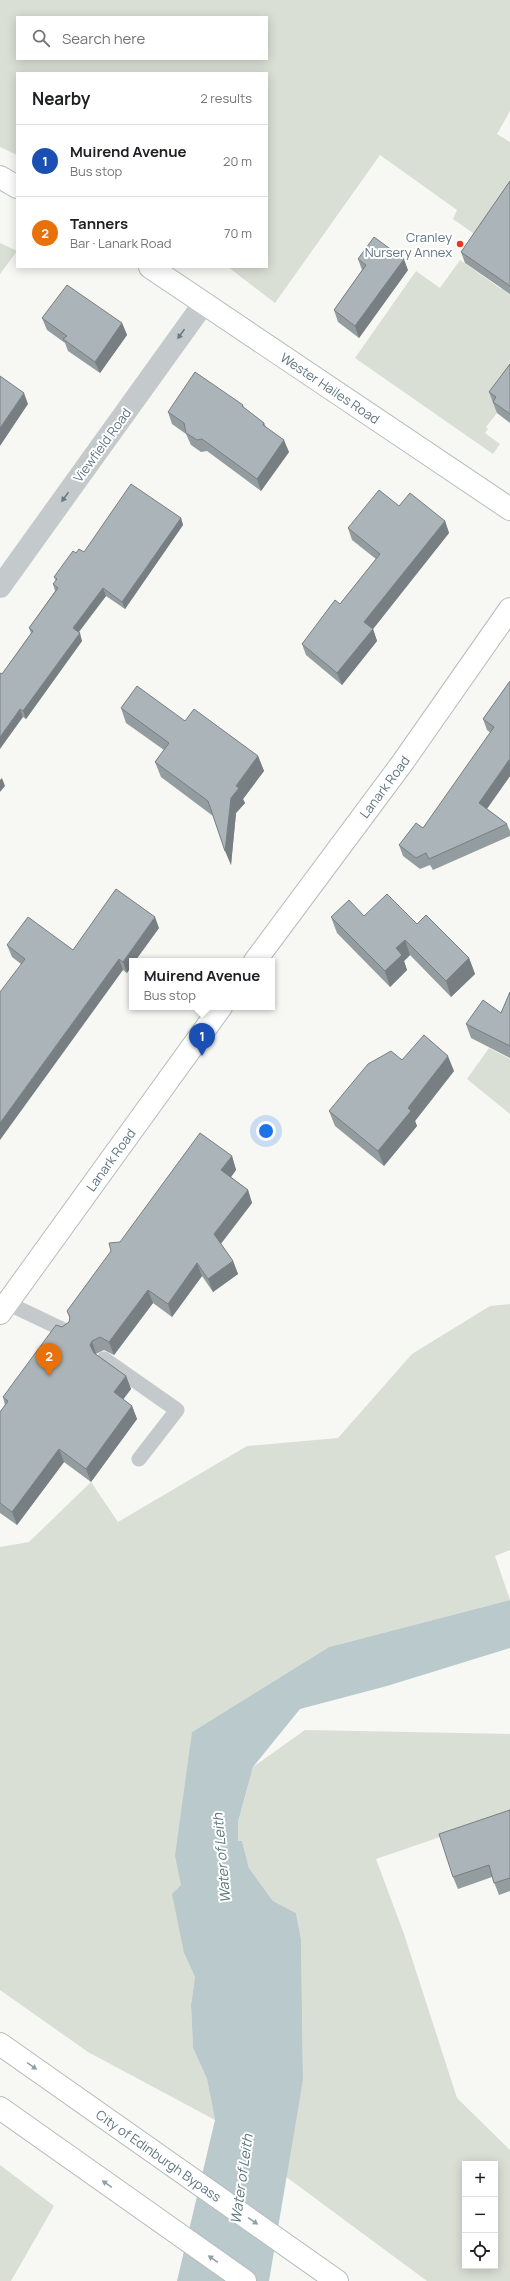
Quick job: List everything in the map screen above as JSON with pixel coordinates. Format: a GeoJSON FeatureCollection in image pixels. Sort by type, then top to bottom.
{"type":"FeatureCollection","features":[{"type":"Feature","properties":{"kind":"main road","name":"Wester Hailes Road"},"geometry":{"type":"LineString","coordinates":[[152,268],[510,509]]}},
{"type":"Feature","properties":{"kind":"main road","name":"Lanark Road"},"geometry":{"type":"LineString","coordinates":[[257,958],[403,762],[510,609]]}},
{"type":"Feature","properties":{"kind":"main road","name":"Lanark Road"},"geometry":{"type":"LineString","coordinates":[[3,1308],[219,1010]]}},
{"type":"Feature","properties":{"kind":"main road","name":"City of Edinburgh Bypass"},"geometry":{"type":"LineString","coordinates":[[0,2044],[337,2281]]}},
{"type":"Feature","properties":{"kind":"main road"},"geometry":{"type":"LineString","coordinates":[[0,2108],[245,2281]]}},
{"type":"Feature","properties":{"kind":"street","name":"Viewfield Road"},"geometry":{"type":"LineString","coordinates":[[0,587],[204,302]]}},
{"type":"Feature","properties":{"kind":"lane"},"geometry":{"type":"LineString","coordinates":[[3,1308],[66,1331]]}},
{"type":"Feature","properties":{"kind":"lane"},"geometry":{"type":"LineString","coordinates":[[104,1359],[177,1410],[139,1459]]}},
{"type":"Feature","properties":{"kind":"shaded area"},"geometry":{"type":"Polygon","coordinates":[[[0,0],[510,0],[510,111],[497,134],[510,142],[510,259],[453,219],[457,210],[380,155],[275,303],[229,268],[268,268],[268,72],[16,72],[16,155],[0,147],[0,0]]]}},
{"type":"Feature","properties":{"kind":"shaded area"},"geometry":{"type":"Polygon","coordinates":[[[0,243],[16,251],[16,252],[0,274],[0,243]]]}},
{"type":"Feature","properties":{"kind":"shaded area"},"geometry":{"type":"Polygon","coordinates":[[[460,260],[501,289],[510,276],[510,377],[500,409],[486,427],[488,429],[485,433],[500,444],[493,454],[355,358],[416,271],[440,288],[460,260]]]}},
{"type":"Feature","properties":{"kind":"shaded area"},"geometry":{"type":"Polygon","coordinates":[[[489,1048],[510,1059],[510,1114],[467,1079],[489,1048]]]}},
{"type":"Feature","properties":{"kind":"shaded area"},"geometry":{"type":"Polygon","coordinates":[[[510,1304],[510,1550],[495,1556],[510,1600],[329,1647],[192,1732],[184,1953],[195,1977],[191,2005],[193,2048],[207,2079],[215,2120],[88,2052],[0,1990],[0,1547],[29,1542],[91,1482],[118,1522],[247,1446],[338,1438],[412,1354],[490,1306],[510,1304]]]}},
{"type":"Feature","properties":{"kind":"shaded area"},"geometry":{"type":"Polygon","coordinates":[[[305,1730],[510,1734],[510,1813],[376,1859],[404,1934],[457,2098],[510,2150],[510,2281],[427,2281],[285,2176],[303,2080],[301,1939],[296,1913],[273,1901],[249,1868],[242,1841],[238,1841],[238,1822],[253,1767],[305,1730]]]}},
{"type":"Feature","properties":{"kind":"shaded area"},"geometry":{"type":"Polygon","coordinates":[[[0,2165],[54,2206],[11,2281],[0,2281],[0,2165]]]}},
{"type":"Feature","properties":{"kind":"water","name":"Water of Leith"},"geometry":{"type":"Polygon","coordinates":[[[510,1600],[510,1648],[387,1686],[300,1709],[253,1767],[238,1822],[238,1841],[242,1841],[249,1868],[273,1901],[296,1913],[301,1939],[303,2080],[269,2281],[177,2281],[215,2120],[207,2079],[193,2048],[191,2005],[195,1977],[184,1953],[172,1894],[181,1885],[175,1856],[192,1732],[329,1647],[510,1600]]]}},
{"type":"Feature","properties":{"kind":"building"},"geometry":{"type":"Polygon","coordinates":[[[510,181],[510,286],[461,252],[510,181]]]}},
{"type":"Feature","properties":{"kind":"building"},"geometry":{"type":"Polygon","coordinates":[[[374,237],[404,259],[355,326],[334,310],[366,265],[358,259],[374,237]]]}},
{"type":"Feature","properties":{"kind":"building"},"geometry":{"type":"Polygon","coordinates":[[[67,285],[122,323],[95,362],[63,339],[67,336],[42,318],[67,285]]]}},
{"type":"Feature","properties":{"kind":"building"},"geometry":{"type":"Polygon","coordinates":[[[510,364],[510,414],[493,402],[496,397],[489,392],[510,364]]]}},
{"type":"Feature","properties":{"kind":"building"},"geometry":{"type":"Polygon","coordinates":[[[195,372],[243,405],[242,406],[264,423],[263,425],[284,440],[257,479],[202,439],[197,440],[186,433],[184,423],[168,412],[195,372]]]}},
{"type":"Feature","properties":{"kind":"building"},"geometry":{"type":"Polygon","coordinates":[[[0,376],[24,393],[0,428],[0,376]]]}},
{"type":"Feature","properties":{"kind":"building"},"geometry":{"type":"Polygon","coordinates":[[[131,484],[181,518],[122,602],[103,588],[73,628],[80,633],[23,711],[20,709],[0,737],[0,673],[2,674],[33,631],[29,628],[58,588],[53,584],[57,579],[54,577],[73,551],[76,553],[79,549],[84,552],[131,484]]]}},
{"type":"Feature","properties":{"kind":"building"},"geometry":{"type":"Polygon","coordinates":[[[379,490],[399,506],[410,493],[445,521],[364,622],[373,629],[337,673],[302,644],[335,600],[340,604],[380,554],[348,528],[379,490]]]}},
{"type":"Feature","properties":{"kind":"building"},"geometry":{"type":"Polygon","coordinates":[[[510,681],[510,760],[479,803],[507,824],[429,859],[426,853],[416,858],[399,845],[416,823],[423,828],[494,727],[483,719],[510,681]]]}},
{"type":"Feature","properties":{"kind":"building"},"geometry":{"type":"Polygon","coordinates":[[[137,686],[185,721],[194,709],[258,756],[236,786],[239,788],[231,798],[225,851],[208,801],[155,762],[169,743],[121,708],[137,686]]]}},
{"type":"Feature","properties":{"kind":"building"},"geometry":{"type":"Polygon","coordinates":[[[116,889],[155,917],[123,962],[119,959],[0,1123],[0,992],[25,959],[7,945],[28,917],[73,950],[116,889]]]}},
{"type":"Feature","properties":{"kind":"building"},"geometry":{"type":"Polygon","coordinates":[[[387,894],[417,924],[426,915],[469,958],[446,981],[405,940],[396,948],[402,955],[385,971],[331,917],[349,900],[364,916],[387,894]]]}},
{"type":"Feature","properties":{"kind":"building"},"geometry":{"type":"Polygon","coordinates":[[[510,992],[510,1046],[466,1024],[483,1000],[501,1013],[510,992]]]}},
{"type":"Feature","properties":{"kind":"building"},"geometry":{"type":"Polygon","coordinates":[[[424,1035],[448,1056],[408,1108],[411,1111],[378,1151],[329,1111],[368,1064],[391,1051],[402,1060],[424,1035]]]}},
{"type":"Feature","properties":{"kind":"building"},"geometry":{"type":"Polygon","coordinates":[[[200,1133],[232,1156],[221,1170],[248,1190],[214,1234],[233,1261],[208,1279],[197,1263],[168,1304],[148,1290],[109,1342],[100,1337],[92,1341],[90,1345],[94,1353],[126,1376],[114,1392],[132,1406],[86,1469],[59,1449],[12,1512],[0,1503],[0,1412],[8,1401],[3,1397],[56,1325],[62,1327],[69,1322],[70,1317],[67,1311],[111,1251],[109,1243],[120,1242],[200,1133]]]}},
{"type":"Feature","properties":{"kind":"building"},"geometry":{"type":"Polygon","coordinates":[[[510,1810],[510,1878],[494,1883],[489,1865],[453,1877],[439,1834],[510,1810]]]}},
{"type":"Feature","properties":{"kind":"place","name":"Cranley Nursery Annex"},"geometry":{"type":"Point","coordinates":[460,244]}},
{"type":"Feature","properties":{"kind":"place","name":"Muirend Avenue"},"geometry":{"type":"Point","coordinates":[202,1056]}},
{"type":"Feature","properties":{"kind":"place","name":"Tanners"},"geometry":{"type":"Point","coordinates":[49,1376]}}]}
